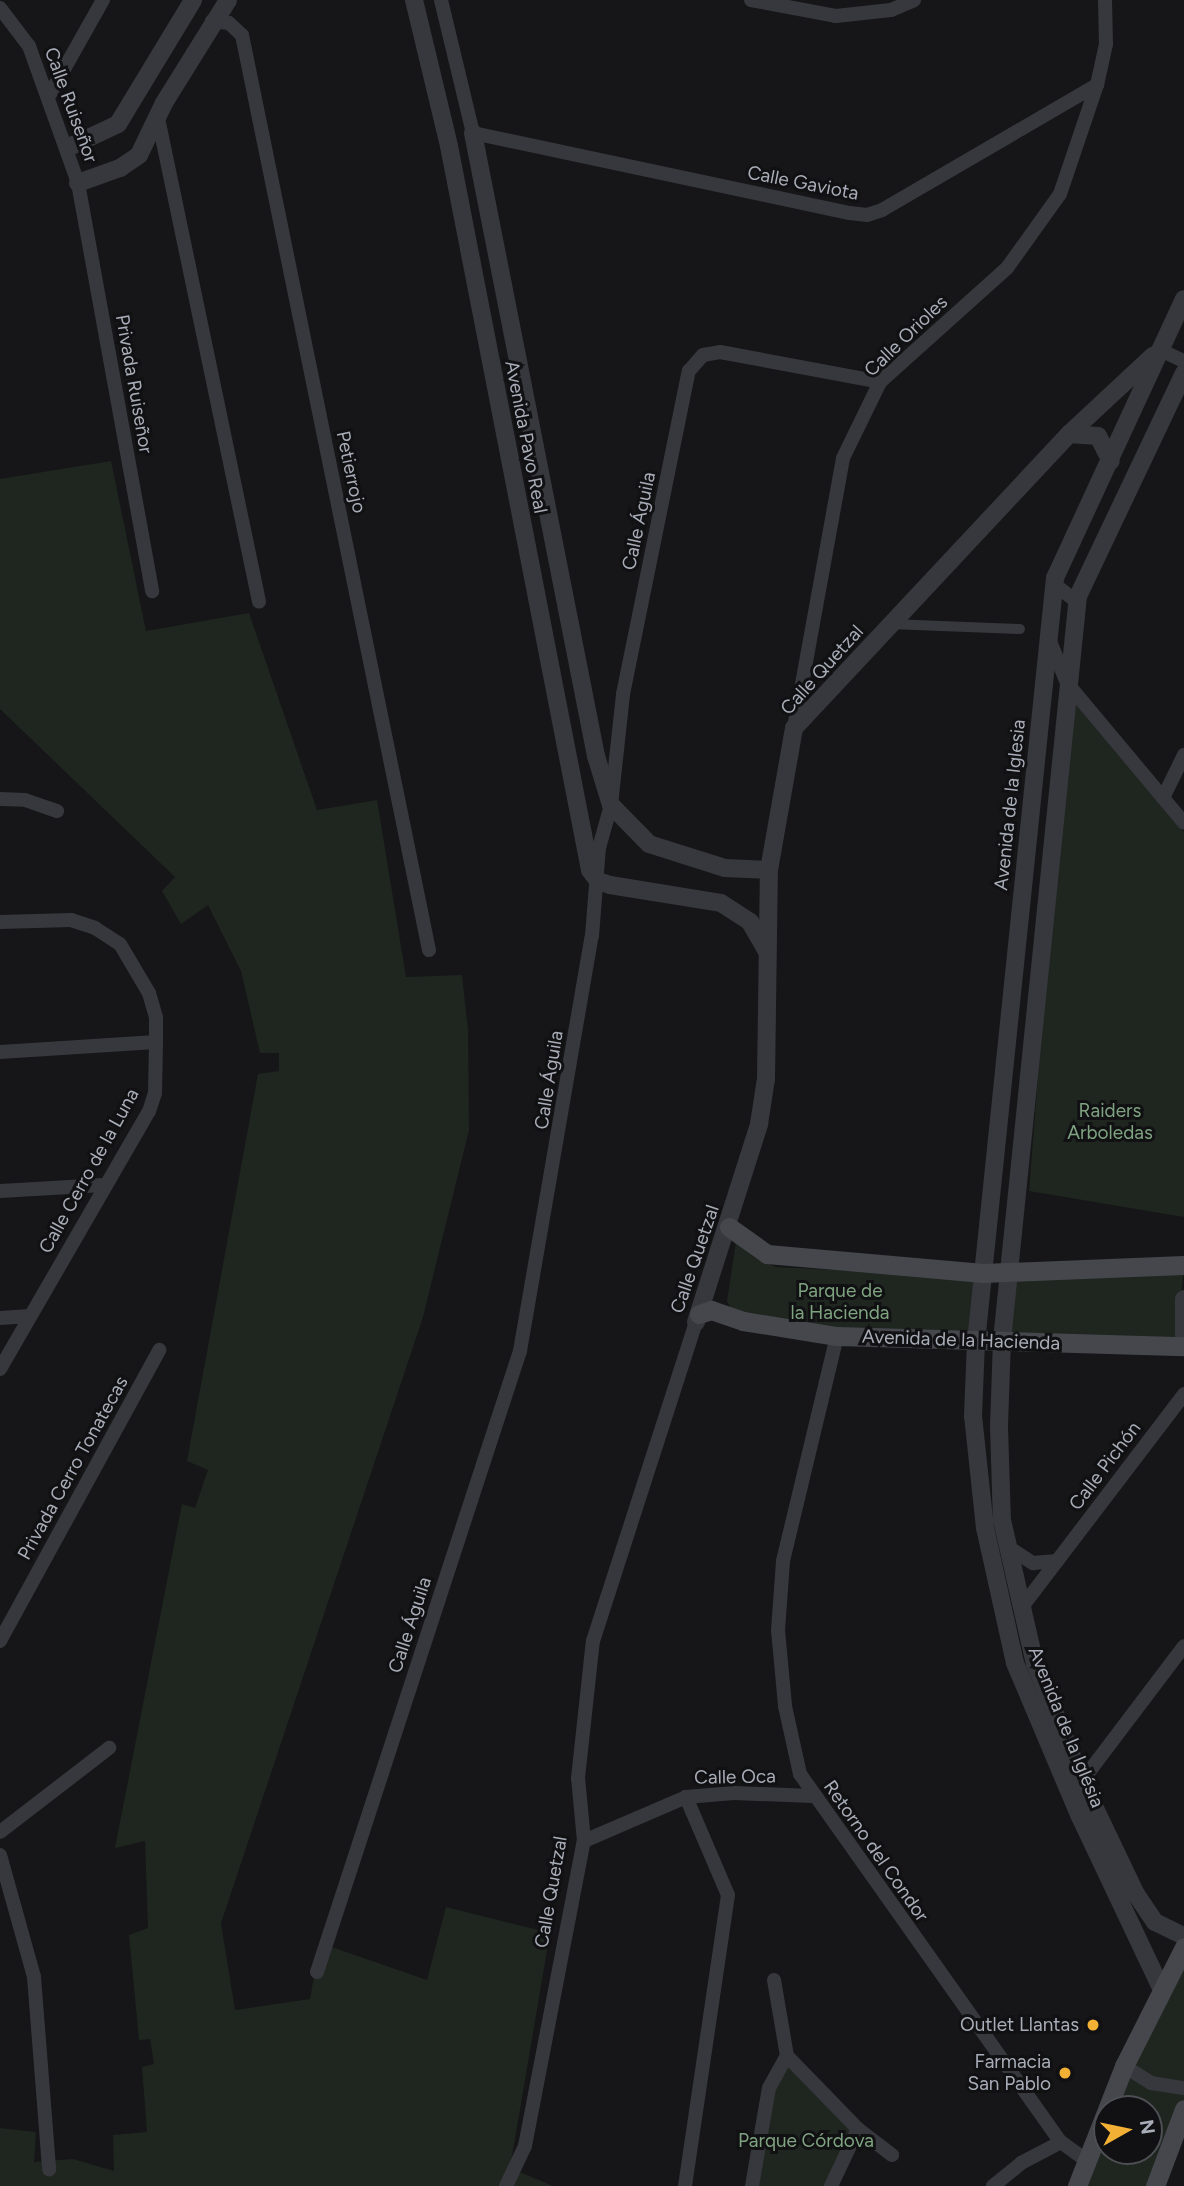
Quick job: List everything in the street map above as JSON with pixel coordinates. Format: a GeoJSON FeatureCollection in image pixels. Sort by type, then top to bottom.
{"type":"FeatureCollection","features":[{"type":"Feature","properties":{"kind":"main road"},"geometry":{"type":"LineString","coordinates":[[729,1227],[767,1254],[983,1273],[1009,1275],[1184,1265]]}},
{"type":"Feature","properties":{"kind":"main road","name":"Avenida de la Hacienda"},"geometry":{"type":"LineString","coordinates":[[697,1318],[711,1310],[743,1321],[837,1336],[1184,1346]]}},
{"type":"Feature","properties":{"kind":"main road"},"geometry":{"type":"LineString","coordinates":[[1077,2186],[1124,2066],[1184,1947]]}},
{"type":"Feature","properties":{"kind":"main road"},"geometry":{"type":"LineString","coordinates":[[1155,2186],[1184,2109]]}},
{"type":"Feature","properties":{"kind":"street"},"geometry":{"type":"LineString","coordinates":[[50,94],[103,0]]}},
{"type":"Feature","properties":{"kind":"street"},"geometry":{"type":"LineString","coordinates":[[69,147],[118,124],[193,0]]}},
{"type":"Feature","properties":{"kind":"street"},"geometry":{"type":"LineString","coordinates":[[78,183],[120,168],[139,156],[212,21],[228,0]]}},
{"type":"Feature","properties":{"kind":"street","name":"Avenida Pavo Real"},"geometry":{"type":"LineString","coordinates":[[414,0],[449,146],[578,821],[590,870],[598,881]]}},
{"type":"Feature","properties":{"kind":"street","name":"Avenida Pavo Real"},"geometry":{"type":"LineString","coordinates":[[441,0],[473,133],[593,742],[611,805]]}},
{"type":"Feature","properties":{"kind":"street"},"geometry":{"type":"LineString","coordinates":[[751,0],[836,16],[891,10],[914,0]]}},
{"type":"Feature","properties":{"kind":"street","name":"Calle Orioles"},"geometry":{"type":"LineString","coordinates":[[794,729],[843,458],[880,382],[1007,268],[1037,232],[1060,194],[1097,85],[1106,44],[1105,0]]}},
{"type":"Feature","properties":{"kind":"street","name":"Calle Ruiseñor"},"geometry":{"type":"LineString","coordinates":[[0,8],[29,46],[69,147],[78,183]]}},
{"type":"Feature","properties":{"kind":"street","name":"Petierrojo"},"geometry":{"type":"LineString","coordinates":[[212,21],[229,23],[242,35],[429,950]]}},
{"type":"Feature","properties":{"kind":"street","name":"Calle Gaviota"},"geometry":{"type":"LineString","coordinates":[[473,133],[867,215],[1097,85]]}},
{"type":"Feature","properties":{"kind":"street"},"geometry":{"type":"LineString","coordinates":[[158,118],[259,602]]}},
{"type":"Feature","properties":{"kind":"street","name":"Privada Ruiseñor"},"geometry":{"type":"LineString","coordinates":[[78,183],[152,591]]}},
{"type":"Feature","properties":{"kind":"street","name":"Avenida de la Iglesia"},"geometry":{"type":"LineString","coordinates":[[976,1342],[1054,584],[1184,299]]}},
{"type":"Feature","properties":{"kind":"street"},"geometry":{"type":"LineString","coordinates":[[1160,350],[1184,361]]}},
{"type":"Feature","properties":{"kind":"street","name":"Calle Quetzal"},"geometry":{"type":"LineString","coordinates":[[506,2186],[525,2146],[584,1841],[578,1778],[593,1641],[747,1171],[764,1090],[769,870],[794,729],[1069,434],[1160,350]]}},
{"type":"Feature","properties":{"kind":"street","name":"Calle Águila"},"geometry":{"type":"LineString","coordinates":[[317,1972],[520,1351],[555,1165],[598,881],[599,848],[611,805],[623,694],[695,362],[720,352],[880,382]]}},
{"type":"Feature","properties":{"kind":"street"},"geometry":{"type":"LineString","coordinates":[[1002,1340],[1077,602],[1184,373]]}},
{"type":"Feature","properties":{"kind":"street"},"geometry":{"type":"LineString","coordinates":[[1069,434],[1098,436],[1111,461]]}},
{"type":"Feature","properties":{"kind":"street"},"geometry":{"type":"LineString","coordinates":[[1054,584],[1077,602]]}},
{"type":"Feature","properties":{"kind":"street"},"geometry":{"type":"LineString","coordinates":[[890,624],[1020,629]]}},
{"type":"Feature","properties":{"kind":"street"},"geometry":{"type":"LineString","coordinates":[[1048,636],[1067,682],[1184,823]]}},
{"type":"Feature","properties":{"kind":"street"},"geometry":{"type":"LineString","coordinates":[[1163,798],[1184,755]]}},
{"type":"Feature","properties":{"kind":"street"},"geometry":{"type":"LineString","coordinates":[[0,799],[25,800],[58,811]]}},
{"type":"Feature","properties":{"kind":"street"},"geometry":{"type":"LineString","coordinates":[[611,805],[649,844],[725,868],[769,870]]}},
{"type":"Feature","properties":{"kind":"street"},"geometry":{"type":"LineString","coordinates":[[598,881],[721,903],[750,922],[768,955]]}},
{"type":"Feature","properties":{"kind":"street","name":"Calle Cerro de la Luna"},"geometry":{"type":"LineString","coordinates":[[0,922],[71,920],[95,928],[120,944],[149,993],[156,1042],[155,1093],[149,1111],[0,1369]]}},
{"type":"Feature","properties":{"kind":"street"},"geometry":{"type":"LineString","coordinates":[[0,1052],[156,1042]]}},
{"type":"Feature","properties":{"kind":"street"},"geometry":{"type":"LineString","coordinates":[[0,1191],[104,1185]]}},
{"type":"Feature","properties":{"kind":"street"},"geometry":{"type":"LineString","coordinates":[[1184,1299],[1184,1335]]}},
{"type":"Feature","properties":{"kind":"street"},"geometry":{"type":"LineString","coordinates":[[0,1318],[30,1316]]}},
{"type":"Feature","properties":{"kind":"street","name":"Retorno del Condor"},"geometry":{"type":"LineString","coordinates":[[837,1336],[783,1561],[778,1630],[785,1706],[800,1774],[812,1796],[1061,2142],[1086,2160]]}},
{"type":"Feature","properties":{"kind":"street","name":"Avenida de la Iglésia"},"geometry":{"type":"LineString","coordinates":[[1002,1340],[999,1441],[1002,1520],[1035,1664],[1082,1782],[1136,1894],[1155,1922],[1184,1936]]}},
{"type":"Feature","properties":{"kind":"street","name":"Avenida de la Iglésia"},"geometry":{"type":"LineString","coordinates":[[976,1342],[973,1416],[985,1528],[1015,1663],[1080,1818],[1161,1988]]}},
{"type":"Feature","properties":{"kind":"street","name":"Privada Cerro Tonatecas"},"geometry":{"type":"LineString","coordinates":[[0,1641],[159,1350]]}},
{"type":"Feature","properties":{"kind":"street","name":"Calle Pichón"},"geometry":{"type":"LineString","coordinates":[[1022,1607],[1184,1394]]}},
{"type":"Feature","properties":{"kind":"street"},"geometry":{"type":"LineString","coordinates":[[1008,1547],[1033,1563],[1057,1561]]}},
{"type":"Feature","properties":{"kind":"street"},"geometry":{"type":"LineString","coordinates":[[1082,1782],[1184,1646]]}},
{"type":"Feature","properties":{"kind":"street"},"geometry":{"type":"LineString","coordinates":[[0,1832],[109,1748]]}},
{"type":"Feature","properties":{"kind":"street","name":"Calle Oca"},"geometry":{"type":"LineString","coordinates":[[584,1841],[685,1797],[734,1793],[812,1796]]}},
{"type":"Feature","properties":{"kind":"street"},"geometry":{"type":"LineString","coordinates":[[685,1797],[728,1895],[685,2186]]}},
{"type":"Feature","properties":{"kind":"street"},"geometry":{"type":"LineString","coordinates":[[0,1855],[34,1977],[49,2169]]}},
{"type":"Feature","properties":{"kind":"street"},"geometry":{"type":"LineString","coordinates":[[774,1980],[787,2056],[858,2129],[892,2155]]}},
{"type":"Feature","properties":{"kind":"street"},"geometry":{"type":"LineString","coordinates":[[752,2186],[769,2088],[787,2056]]}},
{"type":"Feature","properties":{"kind":"street"},"geometry":{"type":"LineString","coordinates":[[1124,2066],[1151,2083],[1184,2088]]}},
{"type":"Feature","properties":{"kind":"street"},"geometry":{"type":"LineString","coordinates":[[831,2186],[858,2129]]}},
{"type":"Feature","properties":{"kind":"street"},"geometry":{"type":"LineString","coordinates":[[993,2186],[1021,2163],[1061,2142]]}},
{"type":"Feature","properties":{"kind":"green space"},"geometry":{"type":"Polygon","coordinates":[[[111,461],[146,631],[249,613],[317,810],[377,800],[406,977],[462,975],[468,1030],[469,1130],[423,1317],[221,1923],[235,2010],[310,1999],[320,1943],[427,1980],[446,1907],[550,1933],[510,2168],[553,2186],[0,2186],[0,2128],[36,2132],[34,2162],[73,2159],[114,2171],[113,2135],[147,2132],[142,2067],[154,2064],[150,2039],[139,2040],[129,1935],[148,1928],[145,1841],[115,1848],[182,1504],[195,1508],[208,1470],[187,1461],[258,1074],[279,1071],[279,1053],[260,1053],[241,971],[208,905],[181,924],[162,891],[175,877],[0,709],[0,479],[111,461]]]}},
{"type":"Feature","properties":{"kind":"green space","name":"Raiders Arboledas"},"geometry":{"type":"Polygon","coordinates":[[[1068,693],[1184,832],[1184,1217],[1029,1191],[1068,693]]]}},
{"type":"Feature","properties":{"kind":"green space","name":"Parque de la Hacienda"},"geometry":{"type":"Polygon","coordinates":[[[736,1242],[755,1258],[776,1267],[976,1277],[972,1338],[837,1333],[731,1309],[727,1301],[736,1242]]]}},
{"type":"Feature","properties":{"kind":"green space"},"geometry":{"type":"Polygon","coordinates":[[[1184,1267],[1179,1316],[1181,1343],[1004,1338],[1011,1277],[1184,1267]]]}},
{"type":"Feature","properties":{"kind":"green space"},"geometry":{"type":"Polygon","coordinates":[[[1184,1948],[1184,2102],[1163,2155],[1163,2095],[1115,2095],[1184,1948]]]}},
{"type":"Feature","properties":{"kind":"green space","name":"Parque Córdova"},"geometry":{"type":"Polygon","coordinates":[[[786,2058],[856,2129],[829,2186],[753,2186],[767,2115],[786,2058]]]}},
{"type":"Feature","properties":{"kind":"green space"},"geometry":{"type":"Polygon","coordinates":[[[1093,2150],[1093,2165],[1159,2165],[1151,2186],[1080,2186],[1093,2150]]]}},
{"type":"Feature","properties":{"kind":"place","name":"Outlet Llantas"},"geometry":{"type":"Point","coordinates":[1093,2025]}},
{"type":"Feature","properties":{"kind":"place","name":"Farmacia San Pablo"},"geometry":{"type":"Point","coordinates":[1065,2073]}}]}
